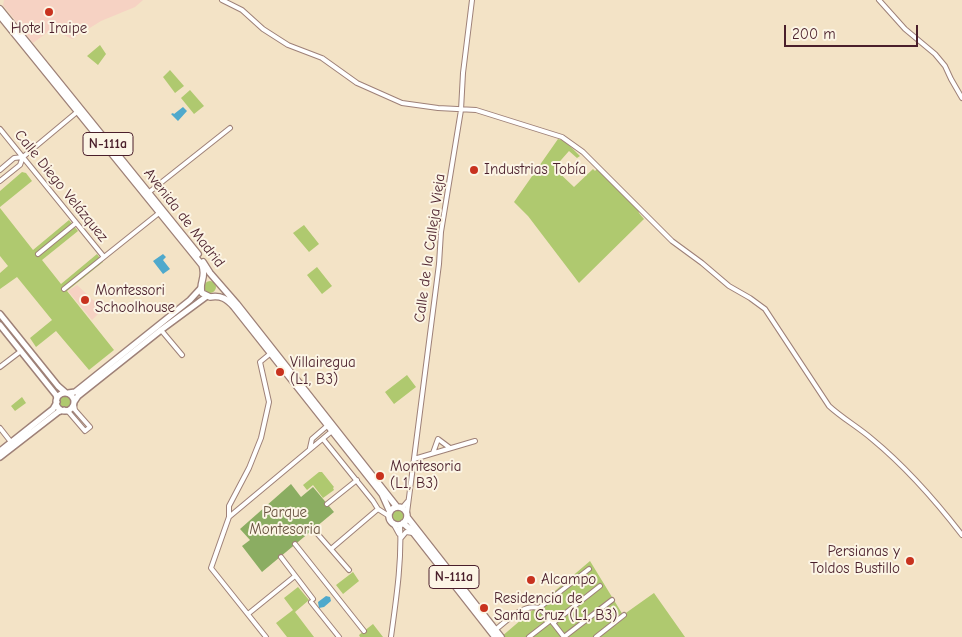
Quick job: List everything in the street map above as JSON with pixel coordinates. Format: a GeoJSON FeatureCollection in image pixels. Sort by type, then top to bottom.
{"type":"FeatureCollection","features":[{"type":"Feature","properties":{"kind":"main road","name":"Avenida de Madrid"},"geometry":{"type":"LineString","coordinates":[[0,9],[403,511],[495,634]]}},
{"type":"Feature","properties":{"kind":"main road","name":"Avenida de Madrid"},"geometry":{"type":"LineString","coordinates":[[0,16],[202,265],[204,280]]}},
{"type":"Feature","properties":{"kind":"main road"},"geometry":{"type":"LineString","coordinates":[[0,451],[53,409],[60,394],[75,392],[190,300],[201,288],[204,280],[208,278],[218,282],[219,290],[215,295]]}},
{"type":"Feature","properties":{"kind":"main road"},"geometry":{"type":"LineString","coordinates":[[201,288],[202,293],[207,296]]}},
{"type":"Feature","properties":{"kind":"main road"},"geometry":{"type":"LineString","coordinates":[[0,457],[58,412],[66,410],[74,403],[78,396],[161,330],[207,296],[215,295],[229,301],[382,494],[393,523]]}},
{"type":"Feature","properties":{"kind":"main road"},"geometry":{"type":"LineString","coordinates":[[0,314],[58,386],[73,396],[74,403]]}},
{"type":"Feature","properties":{"kind":"main road"},"geometry":{"type":"LineString","coordinates":[[0,326],[56,395],[59,408],[66,410]]}},
{"type":"Feature","properties":{"kind":"main road"},"geometry":{"type":"LineString","coordinates":[[390,514],[403,511],[402,524]]}},
{"type":"Feature","properties":{"kind":"main road","name":"N-111a"},"geometry":{"type":"LineString","coordinates":[[393,523],[402,524]]}},
{"type":"Feature","properties":{"kind":"main road","name":"Avenida de Madrid"},"geometry":{"type":"LineString","coordinates":[[402,524],[414,534],[495,634],[501,637]]}},
{"type":"Feature","properties":{"kind":"street"},"geometry":{"type":"LineString","coordinates":[[222,0],[242,10],[263,29],[288,45],[322,58],[357,83],[402,103],[476,110],[562,137],[583,152],[672,242],[702,263],[729,286],[750,298],[765,310],[829,406],[872,438],[903,467],[936,502],[962,535]]}},
{"type":"Feature","properties":{"kind":"street","name":"Calle de la Calleja Vieja"},"geometry":{"type":"LineString","coordinates":[[403,511],[409,499],[439,264],[441,232],[461,110],[463,73],[472,0]]}},
{"type":"Feature","properties":{"kind":"street"},"geometry":{"type":"LineString","coordinates":[[879,0],[905,29],[936,54],[945,66],[962,98]]}},
{"type":"Feature","properties":{"kind":"street"},"geometry":{"type":"LineString","coordinates":[[0,181],[20,165],[23,157],[77,112]]}},
{"type":"Feature","properties":{"kind":"street"},"geometry":{"type":"LineString","coordinates":[[148,193],[230,128]]}},
{"type":"Feature","properties":{"kind":"street","name":"Calle Diego Velázquez"},"geometry":{"type":"LineString","coordinates":[[0,129],[104,257]]}},
{"type":"Feature","properties":{"kind":"street"},"geometry":{"type":"LineString","coordinates":[[0,170],[14,158],[23,157]]}},
{"type":"Feature","properties":{"kind":"street"},"geometry":{"type":"LineString","coordinates":[[64,289],[159,213]]}},
{"type":"Feature","properties":{"kind":"street"},"geometry":{"type":"LineString","coordinates":[[38,254],[76,223]]}},
{"type":"Feature","properties":{"kind":"street"},"geometry":{"type":"LineString","coordinates":[[161,330],[182,355]]}},
{"type":"Feature","properties":{"kind":"street"},"geometry":{"type":"LineString","coordinates":[[0,367],[21,351]]}},
{"type":"Feature","properties":{"kind":"street"},"geometry":{"type":"LineString","coordinates":[[266,637],[211,568],[229,517],[229,506],[249,468],[261,438],[269,402],[260,362],[271,354]]}},
{"type":"Feature","properties":{"kind":"street"},"geometry":{"type":"LineString","coordinates":[[66,410],[85,431],[90,427],[75,410],[74,403]]}},
{"type":"Feature","properties":{"kind":"street"},"geometry":{"type":"LineString","coordinates":[[0,428],[12,442]]}},
{"type":"Feature","properties":{"kind":"street"},"geometry":{"type":"LineString","coordinates":[[229,517],[323,438],[330,428]]}},
{"type":"Feature","properties":{"kind":"street"},"geometry":{"type":"LineString","coordinates":[[310,448],[312,440],[330,428]]}},
{"type":"Feature","properties":{"kind":"street"},"geometry":{"type":"LineString","coordinates":[[323,438],[378,509],[390,514]]}},
{"type":"Feature","properties":{"kind":"street"},"geometry":{"type":"LineString","coordinates":[[433,453],[438,438],[450,448]]}},
{"type":"Feature","properties":{"kind":"street"},"geometry":{"type":"LineString","coordinates":[[414,459],[475,441]]}},
{"type":"Feature","properties":{"kind":"street"},"geometry":{"type":"LineString","coordinates":[[327,504],[357,480]]}},
{"type":"Feature","properties":{"kind":"street"},"geometry":{"type":"LineString","coordinates":[[331,550],[378,509]]}},
{"type":"Feature","properties":{"kind":"street"},"geometry":{"type":"LineString","coordinates":[[393,523],[401,538]]}},
{"type":"Feature","properties":{"kind":"street"},"geometry":{"type":"LineString","coordinates":[[392,637],[402,524]]}},
{"type":"Feature","properties":{"kind":"street"},"geometry":{"type":"LineString","coordinates":[[315,531],[349,570]]}},
{"type":"Feature","properties":{"kind":"street"},"geometry":{"type":"LineString","coordinates":[[401,538],[406,532],[414,534]]}},
{"type":"Feature","properties":{"kind":"street"},"geometry":{"type":"LineString","coordinates":[[296,544],[364,631]]}},
{"type":"Feature","properties":{"kind":"street"},"geometry":{"type":"LineString","coordinates":[[281,557],[339,637]]}},
{"type":"Feature","properties":{"kind":"street"},"geometry":{"type":"LineString","coordinates":[[539,608],[589,569]]}},
{"type":"Feature","properties":{"kind":"street"},"geometry":{"type":"LineString","coordinates":[[248,614],[295,576]]}},
{"type":"Feature","properties":{"kind":"street"},"geometry":{"type":"LineString","coordinates":[[529,637],[600,586]]}},
{"type":"Feature","properties":{"kind":"street"},"geometry":{"type":"LineString","coordinates":[[495,634],[524,608],[531,607],[539,608],[552,621],[563,637],[612,600]]}},
{"type":"Feature","properties":{"kind":"street"},"geometry":{"type":"LineString","coordinates":[[596,637],[624,615]]}},
{"type":"Feature","properties":{"kind":"shaded area"},"geometry":{"type":"Polygon","coordinates":[[[4,0],[143,0],[135,7],[101,21],[72,39],[52,29],[33,43],[3,5],[4,0]]]}},
{"type":"Feature","properties":{"kind":"shaded area","name":"Montessori Schoolhouse"},"geometry":{"type":"Polygon","coordinates":[[[77,285],[103,309],[92,320],[68,291],[77,285]]]}},
{"type":"Feature","properties":{"kind":"green space"},"geometry":{"type":"Polygon","coordinates":[[[100,45],[106,54],[98,65],[87,56],[100,45]]]}},
{"type":"Feature","properties":{"kind":"green space"},"geometry":{"type":"Polygon","coordinates":[[[170,70],[184,86],[175,93],[163,77],[170,70]]]}},
{"type":"Feature","properties":{"kind":"green space"},"geometry":{"type":"Polygon","coordinates":[[[190,90],[204,106],[194,114],[181,98],[190,90]]]}},
{"type":"Feature","properties":{"kind":"green space"},"geometry":{"type":"Polygon","coordinates":[[[558,139],[565,141],[580,156],[577,158],[569,151],[554,168],[574,187],[593,169],[595,171],[597,169],[638,209],[644,219],[579,283],[528,216],[514,202],[558,139]]]}},
{"type":"Feature","properties":{"kind":"green space"},"geometry":{"type":"Polygon","coordinates":[[[22,172],[26,173],[32,181],[0,207],[0,191],[22,172]]]}},
{"type":"Feature","properties":{"kind":"green space"},"geometry":{"type":"Polygon","coordinates":[[[0,208],[33,250],[69,220],[78,231],[42,260],[61,284],[97,254],[103,262],[67,291],[114,350],[89,370],[56,331],[36,347],[30,338],[52,320],[17,277],[0,289],[0,273],[8,266],[0,256],[0,208]]]}},
{"type":"Feature","properties":{"kind":"green space"},"geometry":{"type":"Polygon","coordinates":[[[304,225],[319,244],[309,252],[293,233],[304,225]]]}},
{"type":"Feature","properties":{"kind":"green space"},"geometry":{"type":"Polygon","coordinates":[[[317,267],[332,286],[322,294],[307,275],[317,267]]]}},
{"type":"Feature","properties":{"kind":"green space"},"geometry":{"type":"Polygon","coordinates":[[[208,281],[212,281],[216,287],[212,293],[208,293],[204,289],[204,285],[208,281]]]}},
{"type":"Feature","properties":{"kind":"green space"},"geometry":{"type":"Polygon","coordinates":[[[407,375],[416,387],[394,404],[385,392],[407,375]]]}},
{"type":"Feature","properties":{"kind":"green space"},"geometry":{"type":"Polygon","coordinates":[[[65,394],[73,402],[65,410],[57,402],[65,394]]]}},
{"type":"Feature","properties":{"kind":"green space"},"geometry":{"type":"Polygon","coordinates":[[[22,397],[26,403],[15,411],[11,406],[22,397]]]}},
{"type":"Feature","properties":{"kind":"green space"},"geometry":{"type":"Polygon","coordinates":[[[319,472],[322,472],[334,487],[334,490],[323,498],[313,485],[307,490],[303,485],[319,472]]]}},
{"type":"Feature","properties":{"kind":"green space","name":"Parque Montesoria"},"geometry":{"type":"Polygon","coordinates":[[[291,484],[301,497],[313,487],[334,512],[262,572],[242,546],[250,540],[240,529],[291,484]]]}},
{"type":"Feature","properties":{"kind":"green space"},"geometry":{"type":"Polygon","coordinates":[[[398,510],[404,516],[398,522],[392,516],[398,510]]]}},
{"type":"Feature","properties":{"kind":"green space"},"geometry":{"type":"Polygon","coordinates":[[[590,561],[623,615],[654,593],[685,637],[501,637],[590,561]]]}},
{"type":"Feature","properties":{"kind":"green space"},"geometry":{"type":"Polygon","coordinates":[[[353,572],[359,581],[343,594],[336,585],[353,572]]]}},
{"type":"Feature","properties":{"kind":"green space"},"geometry":{"type":"Polygon","coordinates":[[[298,587],[309,600],[295,612],[314,637],[287,637],[276,623],[293,610],[284,598],[298,587]]]}},
{"type":"Feature","properties":{"kind":"green space"},"geometry":{"type":"Polygon","coordinates":[[[373,624],[383,637],[360,637],[359,635],[373,624]]]}},
{"type":"Feature","properties":{"kind":"water"},"geometry":{"type":"Polygon","coordinates":[[[183,107],[187,111],[178,121],[171,114],[174,114],[183,107]]]}},
{"type":"Feature","properties":{"kind":"water"},"geometry":{"type":"Polygon","coordinates":[[[163,254],[166,257],[163,260],[170,269],[163,274],[153,261],[163,254]]]}},
{"type":"Feature","properties":{"kind":"water"},"geometry":{"type":"Polygon","coordinates":[[[326,596],[330,597],[331,601],[324,607],[319,608],[318,602],[326,596]]]}},
{"type":"Feature","properties":{"kind":"place","name":"Hotel Iraipe"},"geometry":{"type":"Point","coordinates":[49,12]}},
{"type":"Feature","properties":{"kind":"place","name":"Industrias Tobía"},"geometry":{"type":"Point","coordinates":[474,170]}},
{"type":"Feature","properties":{"kind":"place","name":"Montessori Schoolhouse"},"geometry":{"type":"Point","coordinates":[85,300]}},
{"type":"Feature","properties":{"kind":"place","name":"Villairegua (L1, B3)"},"geometry":{"type":"Point","coordinates":[280,372]}},
{"type":"Feature","properties":{"kind":"place","name":"Montesoria (L1, B3)"},"geometry":{"type":"Point","coordinates":[380,476]}},
{"type":"Feature","properties":{"kind":"place","name":"Persianas y Toldos Bustillo"},"geometry":{"type":"Point","coordinates":[910,561]}},
{"type":"Feature","properties":{"kind":"place","name":"Alcampo"},"geometry":{"type":"Point","coordinates":[531,580]}},
{"type":"Feature","properties":{"kind":"place","name":"Residencia de Santa Cruz (L1, B3)"},"geometry":{"type":"Point","coordinates":[484,608]}}]}
